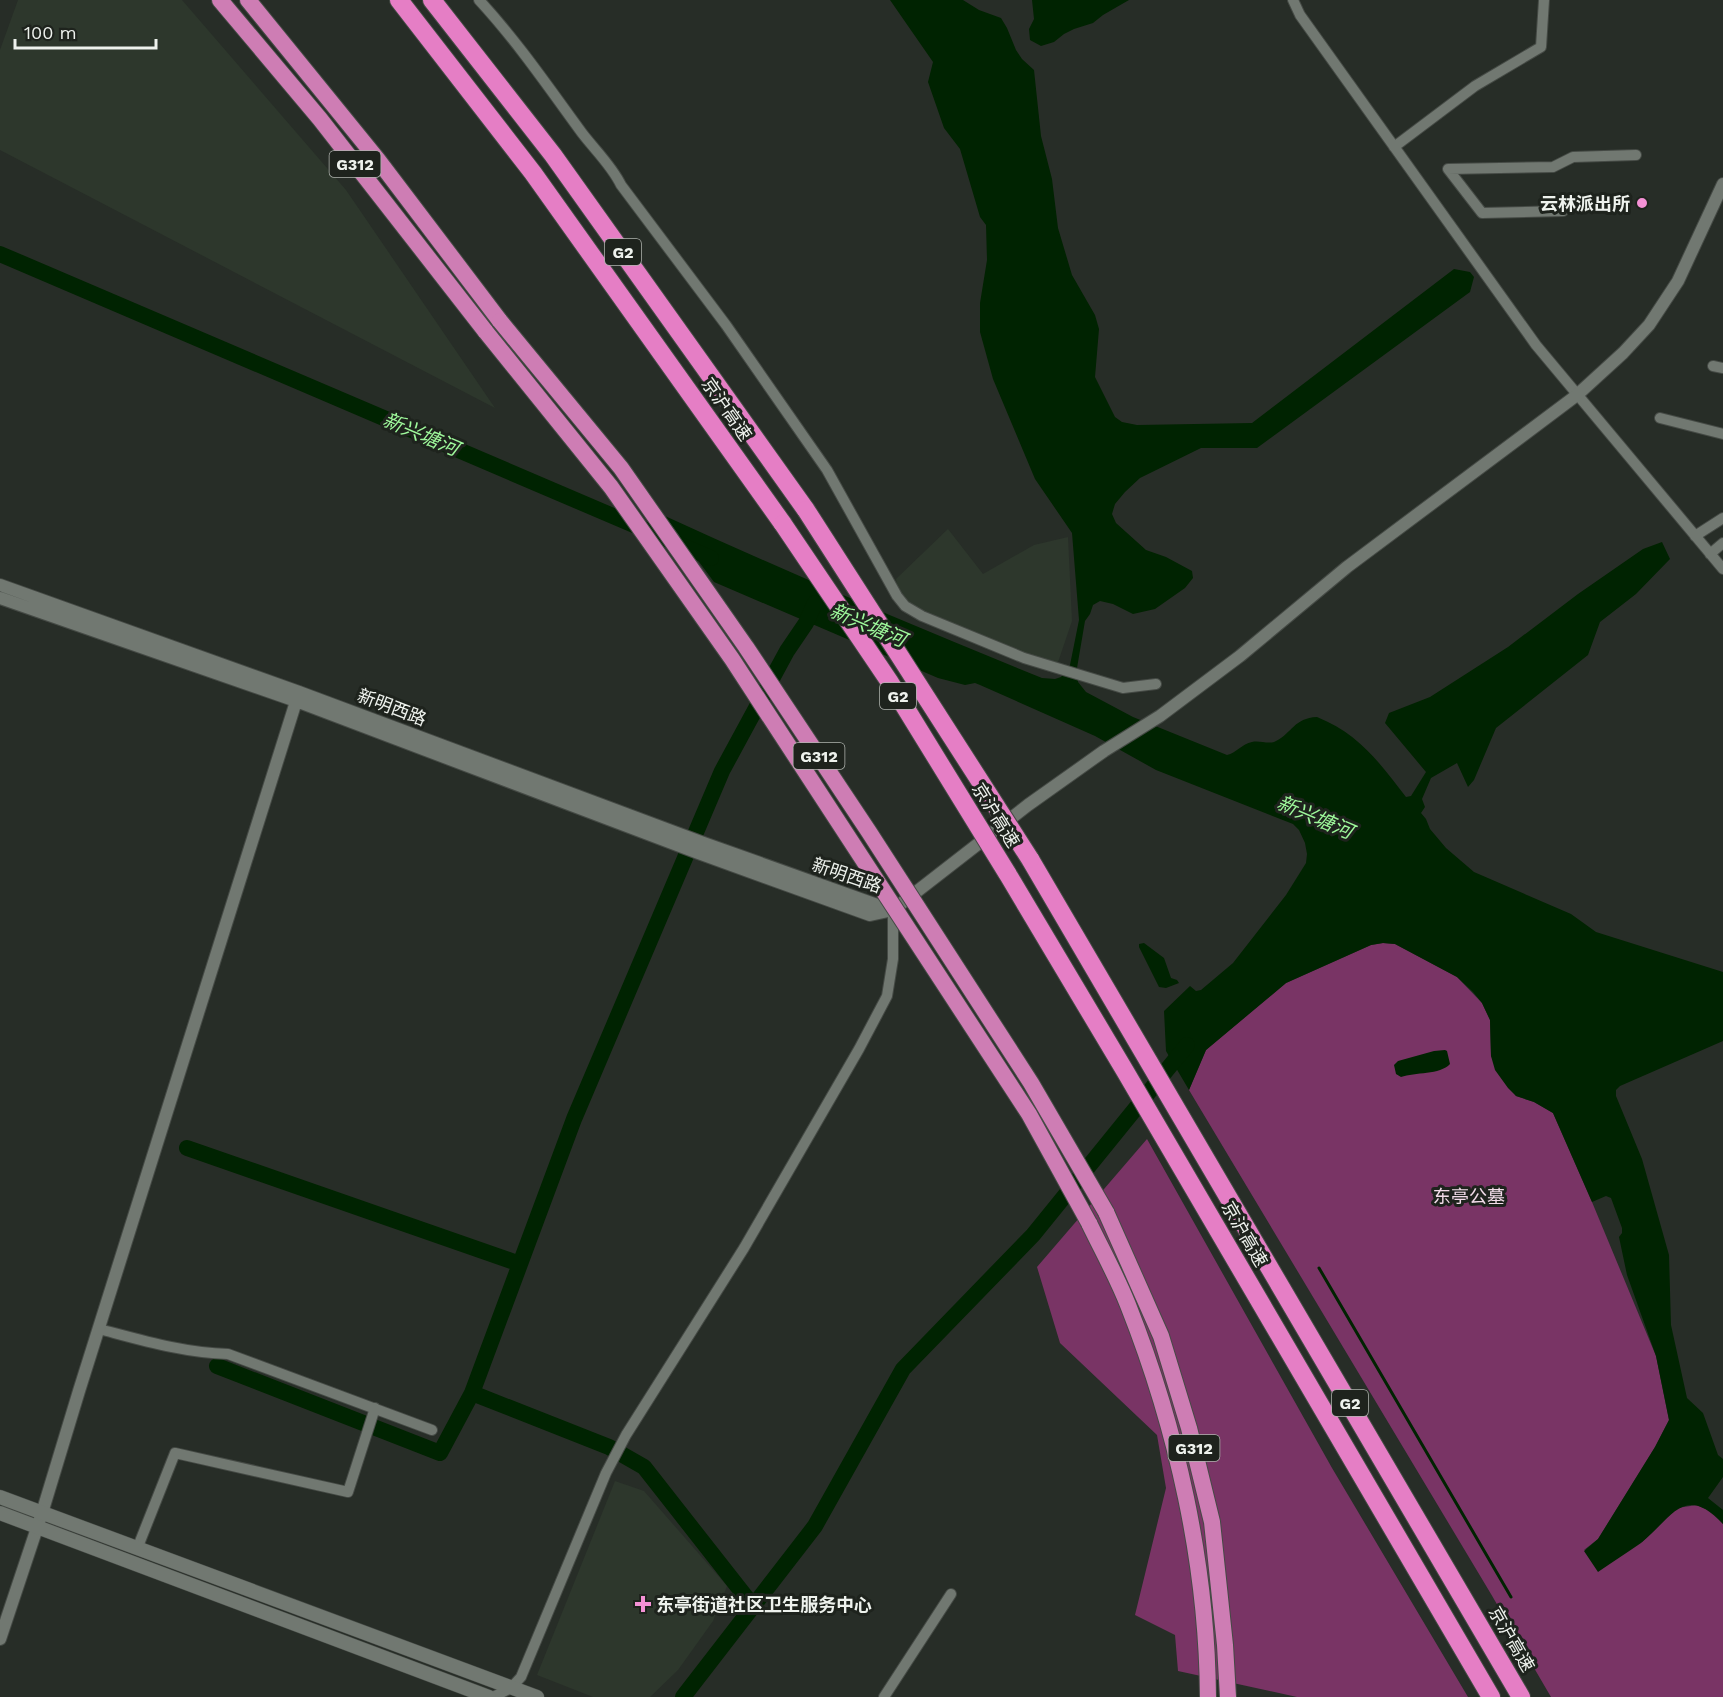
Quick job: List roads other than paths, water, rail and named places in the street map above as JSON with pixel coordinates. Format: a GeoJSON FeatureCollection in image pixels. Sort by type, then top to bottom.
{"type":"FeatureCollection","features":[{"type":"Feature","properties":{"kind":"highway","name":"G312"},"geometry":{"type":"LineString","coordinates":[[220,0],[328,128],[486,332],[611,487],[732,658],[1029,1114],[1089,1222],[1128,1304],[1151,1371],[1175,1450],[1191,1527],[1204,1612],[1208,1697]]}},
{"type":"Feature","properties":{"kind":"highway","name":"G312"},"geometry":{"type":"LineString","coordinates":[[248,0],[378,160],[500,321],[621,468],[746,647],[869,832],[1030,1083],[1106,1212],[1161,1336],[1189,1428],[1212,1522],[1228,1697]]}},
{"type":"Feature","properties":{"kind":"highway","name":"京沪高速"},"geometry":{"type":"LineString","coordinates":[[399,0],[533,173],[783,524],[889,681],[1125,1071],[1491,1697]]}},
{"type":"Feature","properties":{"kind":"highway","name":"京沪高速"},"geometry":{"type":"LineString","coordinates":[[432,0],[553,155],[806,510],[1030,859],[1521,1697]]}},
{"type":"Feature","properties":{"kind":"main road"},"geometry":{"type":"LineString","coordinates":[[0,1497],[537,1697]]}},
{"type":"Feature","properties":{"kind":"main road"},"geometry":{"type":"LineString","coordinates":[[0,1513],[491,1697]]}},
{"type":"Feature","properties":{"kind":"street"},"geometry":{"type":"LineString","coordinates":[[479,0],[497,20],[617,176],[621,185],[733,334],[827,470],[897,596],[905,606],[922,616],[1024,657],[1066,671],[1123,688],[1156,684]]}},
{"type":"Feature","properties":{"kind":"street"},"geometry":{"type":"LineString","coordinates":[[1293,0],[1300,15],[1536,345],[1723,569]]}},
{"type":"Feature","properties":{"kind":"street"},"geometry":{"type":"LineString","coordinates":[[1394,147],[1475,86],[1541,47],[1544,0]]}},
{"type":"Feature","properties":{"kind":"street"},"geometry":{"type":"LineString","coordinates":[[1563,211],[1482,213],[1448,169],[1553,167],[1573,157],[1636,155]]}},
{"type":"Feature","properties":{"kind":"street"},"geometry":{"type":"LineString","coordinates":[[491,1697],[512,1688],[521,1677],[606,1473],[626,1435],[744,1248],[859,1049],[887,996],[893,959],[892,910],[1028,804],[1160,716],[1240,656],[1347,567],[1577,395],[1623,353],[1649,325],[1678,281],[1723,183]]}},
{"type":"Feature","properties":{"kind":"street"},"geometry":{"type":"LineString","coordinates":[[1660,418],[1723,434]]}},
{"type":"Feature","properties":{"kind":"street"},"geometry":{"type":"LineString","coordinates":[[1695,536],[1723,518]]}},
{"type":"Feature","properties":{"kind":"street"},"geometry":{"type":"LineString","coordinates":[[1710,554],[1723,543]]}},
{"type":"Feature","properties":{"kind":"street","name":"新明西路"},"geometry":{"type":"LineString","coordinates":[[0,585],[297,697],[892,910]]}},
{"type":"Feature","properties":{"kind":"street","name":"新明西路"},"geometry":{"type":"LineString","coordinates":[[0,598],[297,697]]}},
{"type":"Feature","properties":{"kind":"street"},"geometry":{"type":"LineString","coordinates":[[0,1639],[42,1513],[297,697]]}},
{"type":"Feature","properties":{"kind":"street"},"geometry":{"type":"LineString","coordinates":[[99,1329],[148,1342],[206,1353],[228,1354],[432,1430]]}},
{"type":"Feature","properties":{"kind":"street"},"geometry":{"type":"LineString","coordinates":[[137,1549],[175,1453],[348,1492],[375,1408]]}},
{"type":"Feature","properties":{"kind":"street"},"geometry":{"type":"LineString","coordinates":[[884,1697],[951,1594]]}},
{"type":"Feature","properties":{"kind":"water"},"geometry":{"type":"Polygon","coordinates":[[[890,0],[963,0],[979,10],[1001,18],[1016,50],[1034,70],[1041,136],[1052,179],[1058,228],[1072,275],[1095,315],[1099,329],[1095,377],[1115,417],[1122,422],[1137,425],[1252,423],[1454,269],[1470,272],[1474,277],[1470,292],[1257,448],[1201,448],[1140,478],[1125,492],[1115,504],[1112,514],[1116,523],[1146,550],[1166,557],[1192,571],[1193,578],[1185,588],[1155,609],[1133,614],[1113,604],[1100,601],[1093,605],[1085,621],[1077,668],[1078,682],[1086,692],[1133,717],[1227,755],[1252,742],[1276,741],[1303,720],[1317,717],[1345,732],[1367,750],[1406,797],[1411,796],[1426,772],[1385,723],[1389,713],[1430,697],[1508,647],[1643,549],[1662,542],[1670,559],[1636,594],[1600,622],[1588,655],[1496,728],[1474,780],[1468,787],[1457,763],[1431,778],[1422,799],[1425,807],[1421,813],[1430,829],[1446,848],[1474,872],[1571,914],[1596,932],[1723,972],[1723,1041],[1620,1086],[1616,1090],[1616,1096],[1642,1159],[1669,1255],[1671,1325],[1687,1398],[1703,1413],[1718,1455],[1723,1459],[1723,1477],[1708,1498],[1723,1510],[1723,1524],[1710,1512],[1698,1506],[1688,1505],[1670,1515],[1641,1543],[1598,1572],[1584,1551],[1598,1539],[1655,1447],[1669,1420],[1656,1356],[1627,1275],[1619,1237],[1622,1228],[1611,1198],[1606,1196],[1592,1202],[1553,1113],[1534,1102],[1516,1096],[1495,1070],[1491,1056],[1490,1020],[1482,1003],[1473,992],[1457,977],[1395,944],[1371,945],[1286,983],[1206,1050],[1189,1090],[1166,1051],[1164,1011],[1190,986],[1196,991],[1201,990],[1233,963],[1286,895],[1306,863],[1305,843],[1299,830],[1293,824],[1156,770],[1095,736],[980,685],[975,683],[965,685],[938,678],[714,582],[665,516],[853,599],[1042,678],[1061,677],[1070,665],[1079,620],[1072,533],[1035,479],[993,379],[980,332],[980,303],[987,260],[986,225],[980,217],[960,149],[944,128],[928,82],[933,62],[890,0]]]}},
{"type":"Feature","properties":{"kind":"water"},"geometry":{"type":"Polygon","coordinates":[[[1032,0],[1129,0],[1093,23],[1074,29],[1054,42],[1041,46],[1030,40],[1029,29],[1034,19],[1032,0]]]}},
{"type":"Feature","properties":{"kind":"water"},"geometry":{"type":"Polygon","coordinates":[[[1144,943],[1164,958],[1171,978],[1179,983],[1166,988],[1159,987],[1139,947],[1139,944],[1144,943]]]}},
{"type":"Feature","properties":{"kind":"water"},"geometry":{"type":"Polygon","coordinates":[[[1445,1050],[1450,1064],[1446,1068],[1401,1077],[1396,1074],[1394,1065],[1398,1061],[1445,1050]]]}},
{"type":"Feature","properties":{"kind":"waterway","name":"新兴塘河"},"geometry":{"type":"LineString","coordinates":[[0,254],[711,558]]}},
{"type":"Feature","properties":{"kind":"waterway"},"geometry":{"type":"LineString","coordinates":[[753,1606],[644,1467],[609,1447],[472,1393],[574,1119],[722,771],[787,651],[806,623],[815,603]]}},
{"type":"Feature","properties":{"kind":"waterway"},"geometry":{"type":"LineString","coordinates":[[683,1697],[815,1526],[903,1369],[1033,1235],[1187,1045]]}},
{"type":"Feature","properties":{"kind":"waterway"},"geometry":{"type":"LineString","coordinates":[[187,1148],[520,1264]]}},
{"type":"Feature","properties":{"kind":"waterway"},"geometry":{"type":"LineString","coordinates":[[1319,1268],[1511,1597]]}},
{"type":"Feature","properties":{"kind":"waterway"},"geometry":{"type":"LineString","coordinates":[[217,1366],[440,1453],[472,1393]]}},
{"type":"Feature","properties":{"kind":"place","name":"云林派出所"},"geometry":{"type":"Point","coordinates":[1642,203]}},
{"type":"Feature","properties":{"kind":"place","name":"东亭街道社区卫生服务中心"},"geometry":{"type":"Point","coordinates":[643,1604]}},
{"type":"Feature","properties":{"kind":"park label","name":"东亭公墓"},"geometry":{"type":"Point","coordinates":[1469,1196]}}]}
